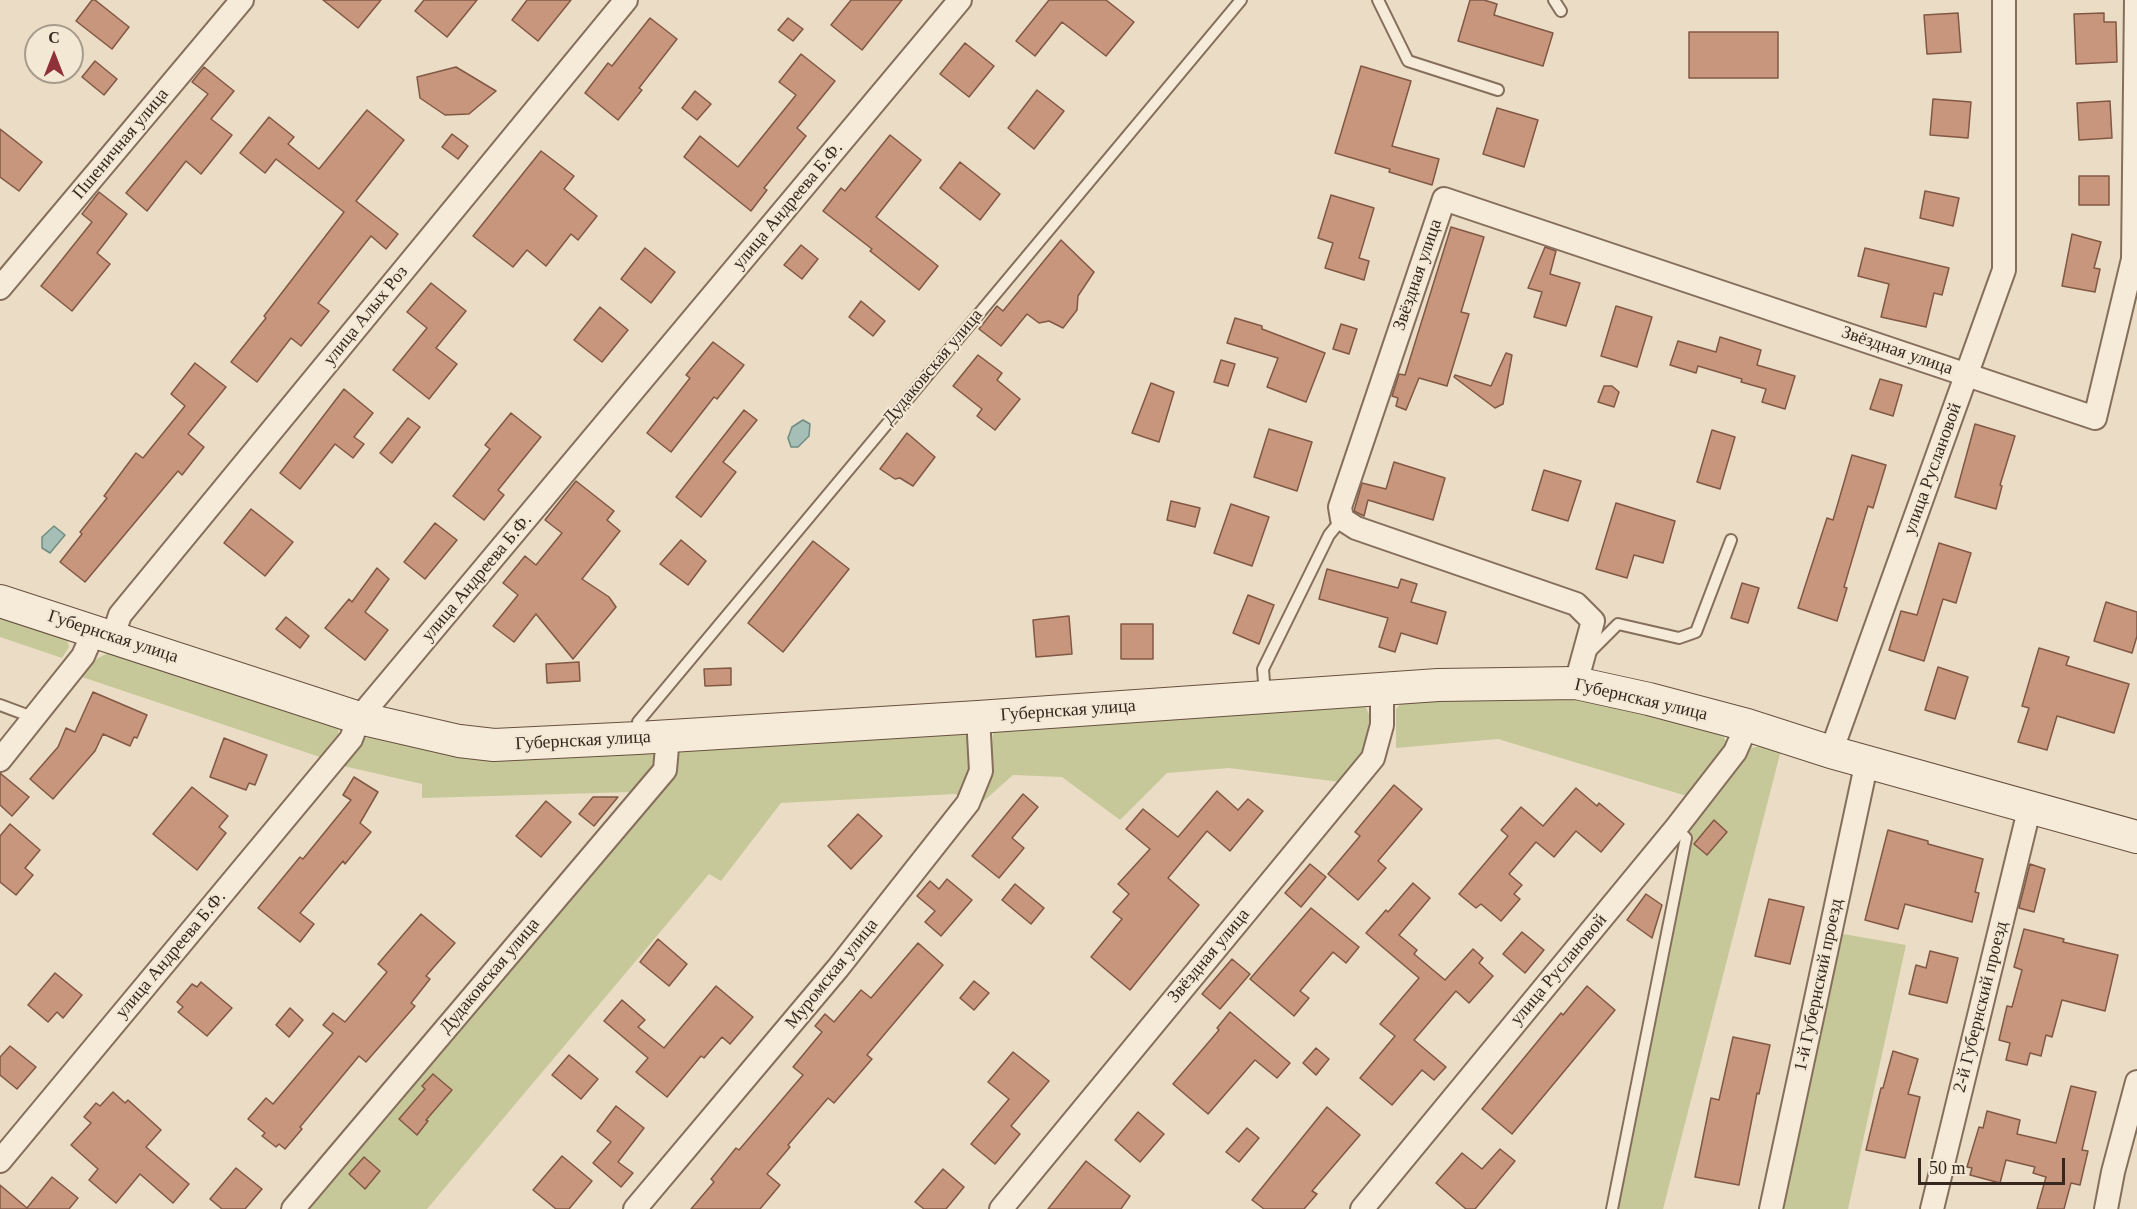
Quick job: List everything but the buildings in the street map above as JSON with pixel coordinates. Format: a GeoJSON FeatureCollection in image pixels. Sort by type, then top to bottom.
{"type":"FeatureCollection","features":[{"type":"Feature","properties":{"kind":"street","name":"Пшеничная улица"},"geometry":{"type":"LineString","coordinates":[[0,288],[242,0]]}},
{"type":"Feature","properties":{"kind":"street","name":"улица Алых Роз"},"geometry":{"type":"LineString","coordinates":[[0,760],[83,656],[120,615],[626,0]]}},
{"type":"Feature","properties":{"kind":"street","name":"улица Андреева Б.Ф."},"geometry":{"type":"LineString","coordinates":[[0,1161],[351,739],[359,718],[960,0]]}},
{"type":"Feature","properties":{"kind":"street","name":"улица Руслановой"},"geometry":{"type":"LineString","coordinates":[[1831,752],[2004,270],[2004,0]]}},
{"type":"Feature","properties":{"kind":"street"},"geometry":{"type":"LineString","coordinates":[[1966,374],[2095,418],[2133,259],[2136,0]]}},
{"type":"Feature","properties":{"kind":"street","name":"Звёздная улица"},"geometry":{"type":"LineString","coordinates":[[1342,519],[1340,507],[1444,199],[1966,374]]}},
{"type":"Feature","properties":{"kind":"street"},"geometry":{"type":"LineString","coordinates":[[1342,519],[1356,528],[1576,604],[1593,621],[1580,671]]}},
{"type":"Feature","properties":{"kind":"street","name":"Губернская улица"},"geometry":{"type":"LineString","coordinates":[[0,601],[359,718],[459,741],[494,745],[1265,698],[1438,685],[1580,671],[1649,699],[2137,837]]}},
{"type":"Feature","properties":{"kind":"street","name":"Звёздная улица"},"geometry":{"type":"LineString","coordinates":[[1001,1209],[1373,758],[1382,725],[1382,689]]}},
{"type":"Feature","properties":{"kind":"street","name":"Муромская улица"},"geometry":{"type":"LineString","coordinates":[[634,1209],[838,968],[968,803],[981,771],[978,717]]}},
{"type":"Feature","properties":{"kind":"street","name":"улица Руслановой"},"geometry":{"type":"LineString","coordinates":[[1362,1209],[1676,828],[1735,752],[1747,725]]}},
{"type":"Feature","properties":{"kind":"street","name":"Дудаковская улица"},"geometry":{"type":"LineString","coordinates":[[293,1209],[665,770],[669,736]]}},
{"type":"Feature","properties":{"kind":"street","name":"1-й Губернский проезд"},"geometry":{"type":"LineString","coordinates":[[1771,1209],[1867,761]]}},
{"type":"Feature","properties":{"kind":"street","name":"2-й Губернский проезд"},"geometry":{"type":"LineString","coordinates":[[1932,1209],[2030,806]]}},
{"type":"Feature","properties":{"kind":"street"},"geometry":{"type":"LineString","coordinates":[[2106,1209],[2113,1172],[2137,1082]]}},
{"type":"Feature","properties":{"kind":"lane","name":"Дудаковская улица"},"geometry":{"type":"LineString","coordinates":[[638,738],[638,722],[1240,0]]}},
{"type":"Feature","properties":{"kind":"lane"},"geometry":{"type":"LineString","coordinates":[[1378,0],[1408,61],[1498,90]]}},
{"type":"Feature","properties":{"kind":"lane"},"geometry":{"type":"LineString","coordinates":[[1554,0],[1561,11]]}},
{"type":"Feature","properties":{"kind":"lane"},"geometry":{"type":"LineString","coordinates":[[1265,698],[1263,669],[1329,535],[1342,519]]}},
{"type":"Feature","properties":{"kind":"lane"},"geometry":{"type":"LineString","coordinates":[[1580,671],[1618,624],[1679,638],[1696,632],[1731,540]]}},
{"type":"Feature","properties":{"kind":"lane"},"geometry":{"type":"LineString","coordinates":[[0,705],[35,718]]}},
{"type":"Feature","properties":{"kind":"lane"},"geometry":{"type":"LineString","coordinates":[[1612,1209],[1686,838],[1676,828]]}},
{"type":"Feature","properties":{"kind":"green space"},"geometry":{"type":"Polygon","coordinates":[[[0,617],[67,638],[69,647],[62,658],[0,637],[0,617]]]}},
{"type":"Feature","properties":{"kind":"green space"},"geometry":{"type":"Polygon","coordinates":[[[108,653],[334,721],[339,727],[338,734],[320,757],[82,677],[96,659],[108,653]]]}},
{"type":"Feature","properties":{"kind":"green space"},"geometry":{"type":"Polygon","coordinates":[[[1574,696],[1722,731],[1727,753],[1690,797],[1498,739],[1396,748],[1396,709],[1406,698],[1574,696]]]}},
{"type":"Feature","properties":{"kind":"green space"},"geometry":{"type":"Polygon","coordinates":[[[1363,703],[1369,714],[1370,735],[1362,755],[1340,782],[1229,768],[1167,773],[1120,820],[1062,777],[1013,775],[977,807],[990,770],[993,733],[1002,725],[1363,703]]]}},
{"type":"Feature","properties":{"kind":"green space"},"geometry":{"type":"Polygon","coordinates":[[[964,731],[969,734],[972,770],[960,799],[956,794],[781,803],[721,881],[709,874],[427,1209],[306,1209],[677,771],[679,754],[684,749],[964,731]]]}},
{"type":"Feature","properties":{"kind":"green space"},"geometry":{"type":"Polygon","coordinates":[[[369,737],[650,752],[655,756],[656,763],[632,792],[422,798],[422,784],[339,765],[361,739],[369,737]]]}},
{"type":"Feature","properties":{"kind":"green space"},"geometry":{"type":"Polygon","coordinates":[[[1763,745],[1781,750],[1663,1209],[1618,1209],[1684,876],[1691,825],[1743,754],[1751,748],[1763,745]]]}},
{"type":"Feature","properties":{"kind":"green space"},"geometry":{"type":"Polygon","coordinates":[[[1838,933],[1906,945],[1848,1209],[1778,1209],[1838,933]]]}},
{"type":"Feature","properties":{"kind":"water"},"geometry":{"type":"Polygon","coordinates":[[[803,420],[810,424],[809,436],[798,447],[791,447],[788,438],[792,427],[803,420]]]}},
{"type":"Feature","properties":{"kind":"water"},"geometry":{"type":"Polygon","coordinates":[[[54,526],[65,535],[50,553],[42,548],[42,537],[54,526]]]}}]}
